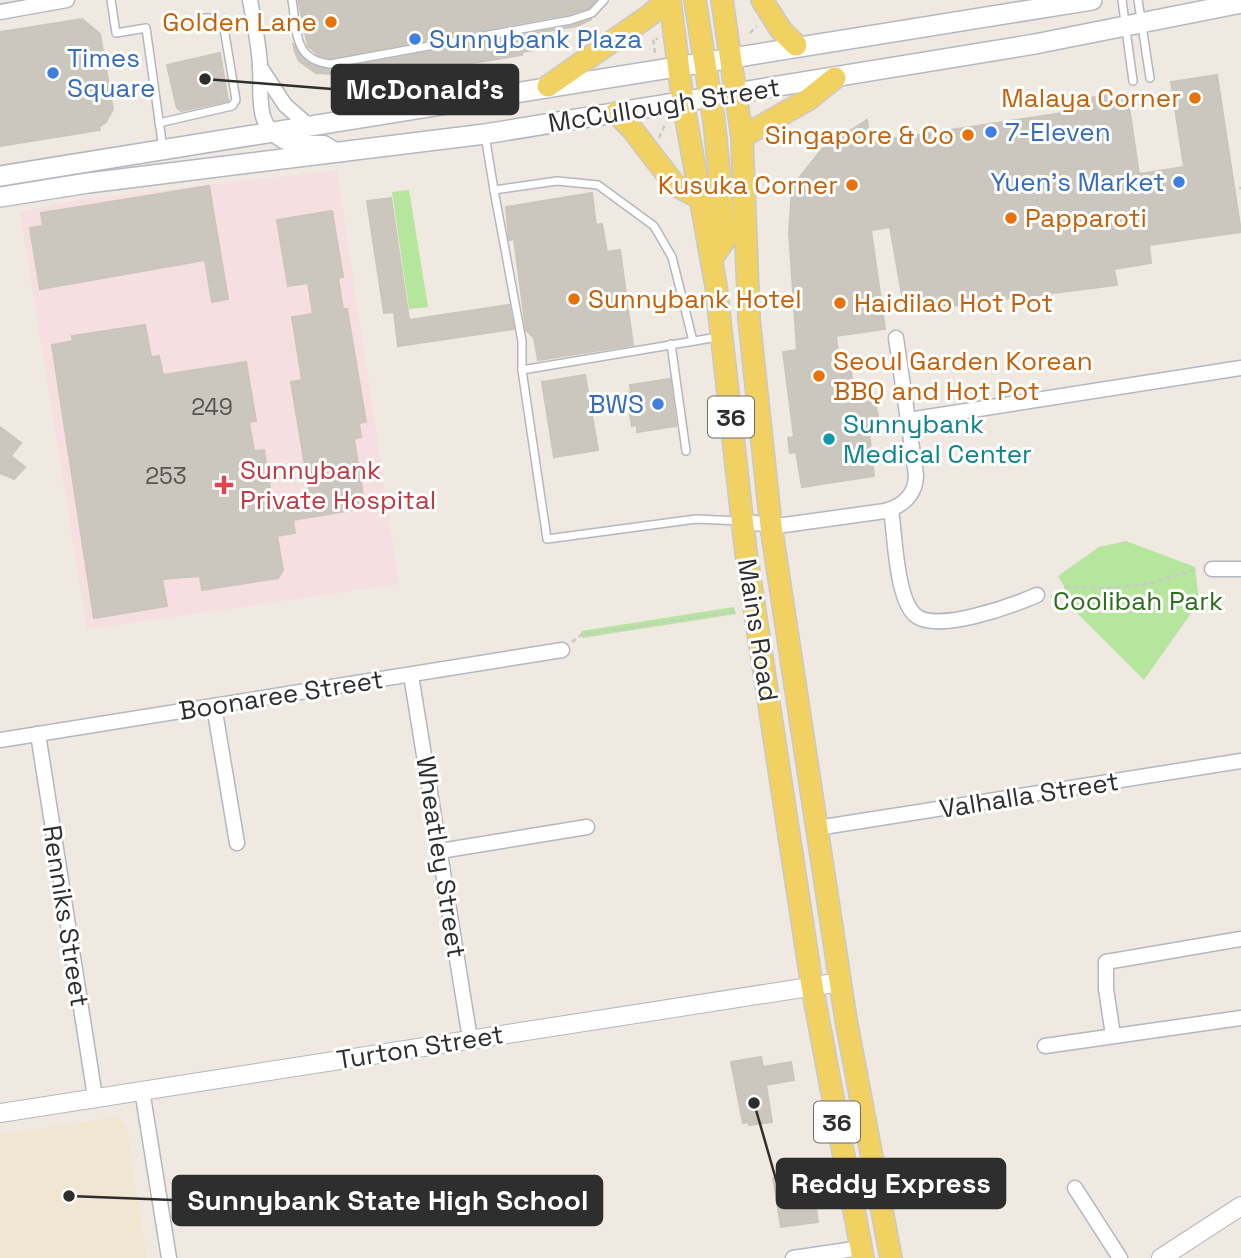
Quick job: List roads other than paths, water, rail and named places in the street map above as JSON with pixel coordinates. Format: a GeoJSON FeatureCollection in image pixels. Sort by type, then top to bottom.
{"type":"FeatureCollection","features":[{"type":"Feature","properties":{"kind":"main road","name":"Mains Road"},"geometry":{"type":"LineString","coordinates":[[669,0],[683,102],[712,258],[741,521],[812,986],[862,1253]]}},
{"type":"Feature","properties":{"kind":"main road"},"geometry":{"type":"LineString","coordinates":[[548,86],[669,0]]}},
{"type":"Feature","properties":{"kind":"main road"},"geometry":{"type":"LineString","coordinates":[[695,0],[711,97],[726,238],[712,258]]}},
{"type":"Feature","properties":{"kind":"main road","name":"Mains Road"},"geometry":{"type":"LineString","coordinates":[[722,0],[742,137],[749,319],[771,526],[841,982],[891,1258]]}},
{"type":"Feature","properties":{"kind":"main road"},"geometry":{"type":"LineString","coordinates":[[762,0],[785,36],[796,46]]}},
{"type":"Feature","properties":{"kind":"main road","name":"McCullough Street"},"geometry":{"type":"LineString","coordinates":[[0,176],[1092,0]]}},
{"type":"Feature","properties":{"kind":"main road","name":"McCullough Street"},"geometry":{"type":"LineString","coordinates":[[0,197],[101,181],[343,154],[485,134],[835,78],[1134,25],[1241,3]]}},
{"type":"Feature","properties":{"kind":"main road"},"geometry":{"type":"LineString","coordinates":[[742,137],[809,99],[835,78]]}},
{"type":"Feature","properties":{"kind":"main road"},"geometry":{"type":"LineString","coordinates":[[616,113],[632,128],[675,185],[700,198]]}},
{"type":"Feature","properties":{"kind":"street"},"geometry":{"type":"LineString","coordinates":[[0,12],[67,0]]}},
{"type":"Feature","properties":{"kind":"street"},"geometry":{"type":"LineString","coordinates":[[250,0],[260,67],[258,91],[261,112],[272,133],[291,145],[324,142],[343,154]]}},
{"type":"Feature","properties":{"kind":"street"},"geometry":{"type":"LineString","coordinates":[[260,67],[282,102],[310,127]]}},
{"type":"Feature","properties":{"kind":"street"},"geometry":{"type":"LineString","coordinates":[[741,521],[771,526],[891,510],[908,498],[915,488],[916,475],[896,338]]}},
{"type":"Feature","properties":{"kind":"street"},"geometry":{"type":"LineString","coordinates":[[908,420],[1241,368]]}},
{"type":"Feature","properties":{"kind":"street"},"geometry":{"type":"LineString","coordinates":[[891,510],[903,594],[914,614],[929,622],[1000,611],[1037,595]]}},
{"type":"Feature","properties":{"kind":"street"},"geometry":{"type":"LineString","coordinates":[[1212,569],[1241,569]]}},
{"type":"Feature","properties":{"kind":"street","name":"Boonaree Street"},"geometry":{"type":"LineString","coordinates":[[0,740],[562,650]]}},
{"type":"Feature","properties":{"kind":"street","name":"Wheatley Street"},"geometry":{"type":"LineString","coordinates":[[411,675],[470,1039]]}},
{"type":"Feature","properties":{"kind":"street"},"geometry":{"type":"LineString","coordinates":[[214,706],[237,843]]}},
{"type":"Feature","properties":{"kind":"street","name":"Renniks Street"},"geometry":{"type":"LineString","coordinates":[[38,734],[95,1097]]}},
{"type":"Feature","properties":{"kind":"street","name":"Valhalla Street"},"geometry":{"type":"LineString","coordinates":[[817,828],[1241,761]]}},
{"type":"Feature","properties":{"kind":"street"},"geometry":{"type":"LineString","coordinates":[[440,851],[587,827]]}},
{"type":"Feature","properties":{"kind":"street"},"geometry":{"type":"LineString","coordinates":[[1113,1035],[1105,989],[1106,962],[1241,939]]}},
{"type":"Feature","properties":{"kind":"street","name":"Turton Street"},"geometry":{"type":"LineString","coordinates":[[0,1113],[841,982]]}},
{"type":"Feature","properties":{"kind":"street"},"geometry":{"type":"LineString","coordinates":[[1045,1046],[1241,1018]]}},
{"type":"Feature","properties":{"kind":"street"},"geometry":{"type":"LineString","coordinates":[[142,1090],[169,1258]]}},
{"type":"Feature","properties":{"kind":"street"},"geometry":{"type":"LineString","coordinates":[[1074,1188],[1120,1258]]}},
{"type":"Feature","properties":{"kind":"street"},"geometry":{"type":"LineString","coordinates":[[1161,1258],[1241,1206]]}},
{"type":"Feature","properties":{"kind":"street"},"geometry":{"type":"LineString","coordinates":[[793,1258],[862,1253]]}},
{"type":"Feature","properties":{"kind":"lane"},"geometry":{"type":"LineString","coordinates":[[111,0],[116,33],[146,27],[163,150]]}},
{"type":"Feature","properties":{"kind":"lane"},"geometry":{"type":"LineString","coordinates":[[292,0],[304,54],[311,61],[330,64],[571,20],[592,13],[604,0]]}},
{"type":"Feature","properties":{"kind":"lane"},"geometry":{"type":"LineString","coordinates":[[1122,0],[1134,25],[1150,78]]}},
{"type":"Feature","properties":{"kind":"lane"},"geometry":{"type":"LineString","coordinates":[[1133,80],[1134,25],[1138,0]]}},
{"type":"Feature","properties":{"kind":"lane"},"geometry":{"type":"LineString","coordinates":[[159,122],[232,106],[236,100],[224,28],[215,18],[202,18]]}},
{"type":"Feature","properties":{"kind":"lane"},"geometry":{"type":"LineString","coordinates":[[485,134],[522,341],[522,370],[547,539],[696,519],[741,521]]}},
{"type":"Feature","properties":{"kind":"lane"},"geometry":{"type":"LineString","coordinates":[[494,190],[557,181],[598,185],[654,226],[672,257],[692,341]]}},
{"type":"Feature","properties":{"kind":"lane"},"geometry":{"type":"LineString","coordinates":[[522,370],[722,336]]}},
{"type":"Feature","properties":{"kind":"lane"},"geometry":{"type":"LineString","coordinates":[[671,344],[686,451]]}},
{"type":"Feature","properties":{"kind":"place","name":"Golden Lane"},"geometry":{"type":"Point","coordinates":[331,22]}},
{"type":"Feature","properties":{"kind":"place","name":"Sunnybank Plaza"},"geometry":{"type":"Point","coordinates":[415,39]}},
{"type":"Feature","properties":{"kind":"place","name":"Times Square"},"geometry":{"type":"Point","coordinates":[53,73]}},
{"type":"Feature","properties":{"kind":"place","name":"McDonald's"},"geometry":{"type":"Point","coordinates":[205,79]}},
{"type":"Feature","properties":{"kind":"place","name":"Malaya Corner"},"geometry":{"type":"Point","coordinates":[1195,98]}},
{"type":"Feature","properties":{"kind":"place","name":"7-Eleven"},"geometry":{"type":"Point","coordinates":[991,132]}},
{"type":"Feature","properties":{"kind":"place","name":"Singapore & Co"},"geometry":{"type":"Point","coordinates":[968,135]}},
{"type":"Feature","properties":{"kind":"place","name":"Yuen's Market"},"geometry":{"type":"Point","coordinates":[1179,182]}},
{"type":"Feature","properties":{"kind":"place","name":"Kusuka Corner"},"geometry":{"type":"Point","coordinates":[852,185]}},
{"type":"Feature","properties":{"kind":"place","name":"Papparoti"},"geometry":{"type":"Point","coordinates":[1011,218]}},
{"type":"Feature","properties":{"kind":"place","name":"Sunnybank Hotel"},"geometry":{"type":"Point","coordinates":[574,299]}},
{"type":"Feature","properties":{"kind":"place","name":"Haidilao Hot Pot"},"geometry":{"type":"Point","coordinates":[840,303]}},
{"type":"Feature","properties":{"kind":"place","name":"Seoul Garden Korean BBQ and Hot Pot"},"geometry":{"type":"Point","coordinates":[819,376]}},
{"type":"Feature","properties":{"kind":"place","name":"BWS"},"geometry":{"type":"Point","coordinates":[658,404]}},
{"type":"Feature","properties":{"kind":"place","name":"Sunnybank Medical Center"},"geometry":{"type":"Point","coordinates":[829,439]}},
{"type":"Feature","properties":{"kind":"place","name":"Sunnybank Private Hospital"},"geometry":{"type":"Point","coordinates":[224,485]}},
{"type":"Feature","properties":{"kind":"place","name":"Reddy Express"},"geometry":{"type":"Point","coordinates":[754,1103]}},
{"type":"Feature","properties":{"kind":"place","name":"Sunnybank State High School"},"geometry":{"type":"Point","coordinates":[69,1196]}},
{"type":"Feature","properties":{"kind":"park label","name":"Coolibah Park"},"geometry":{"type":"Point","coordinates":[1138,601]}}]}
